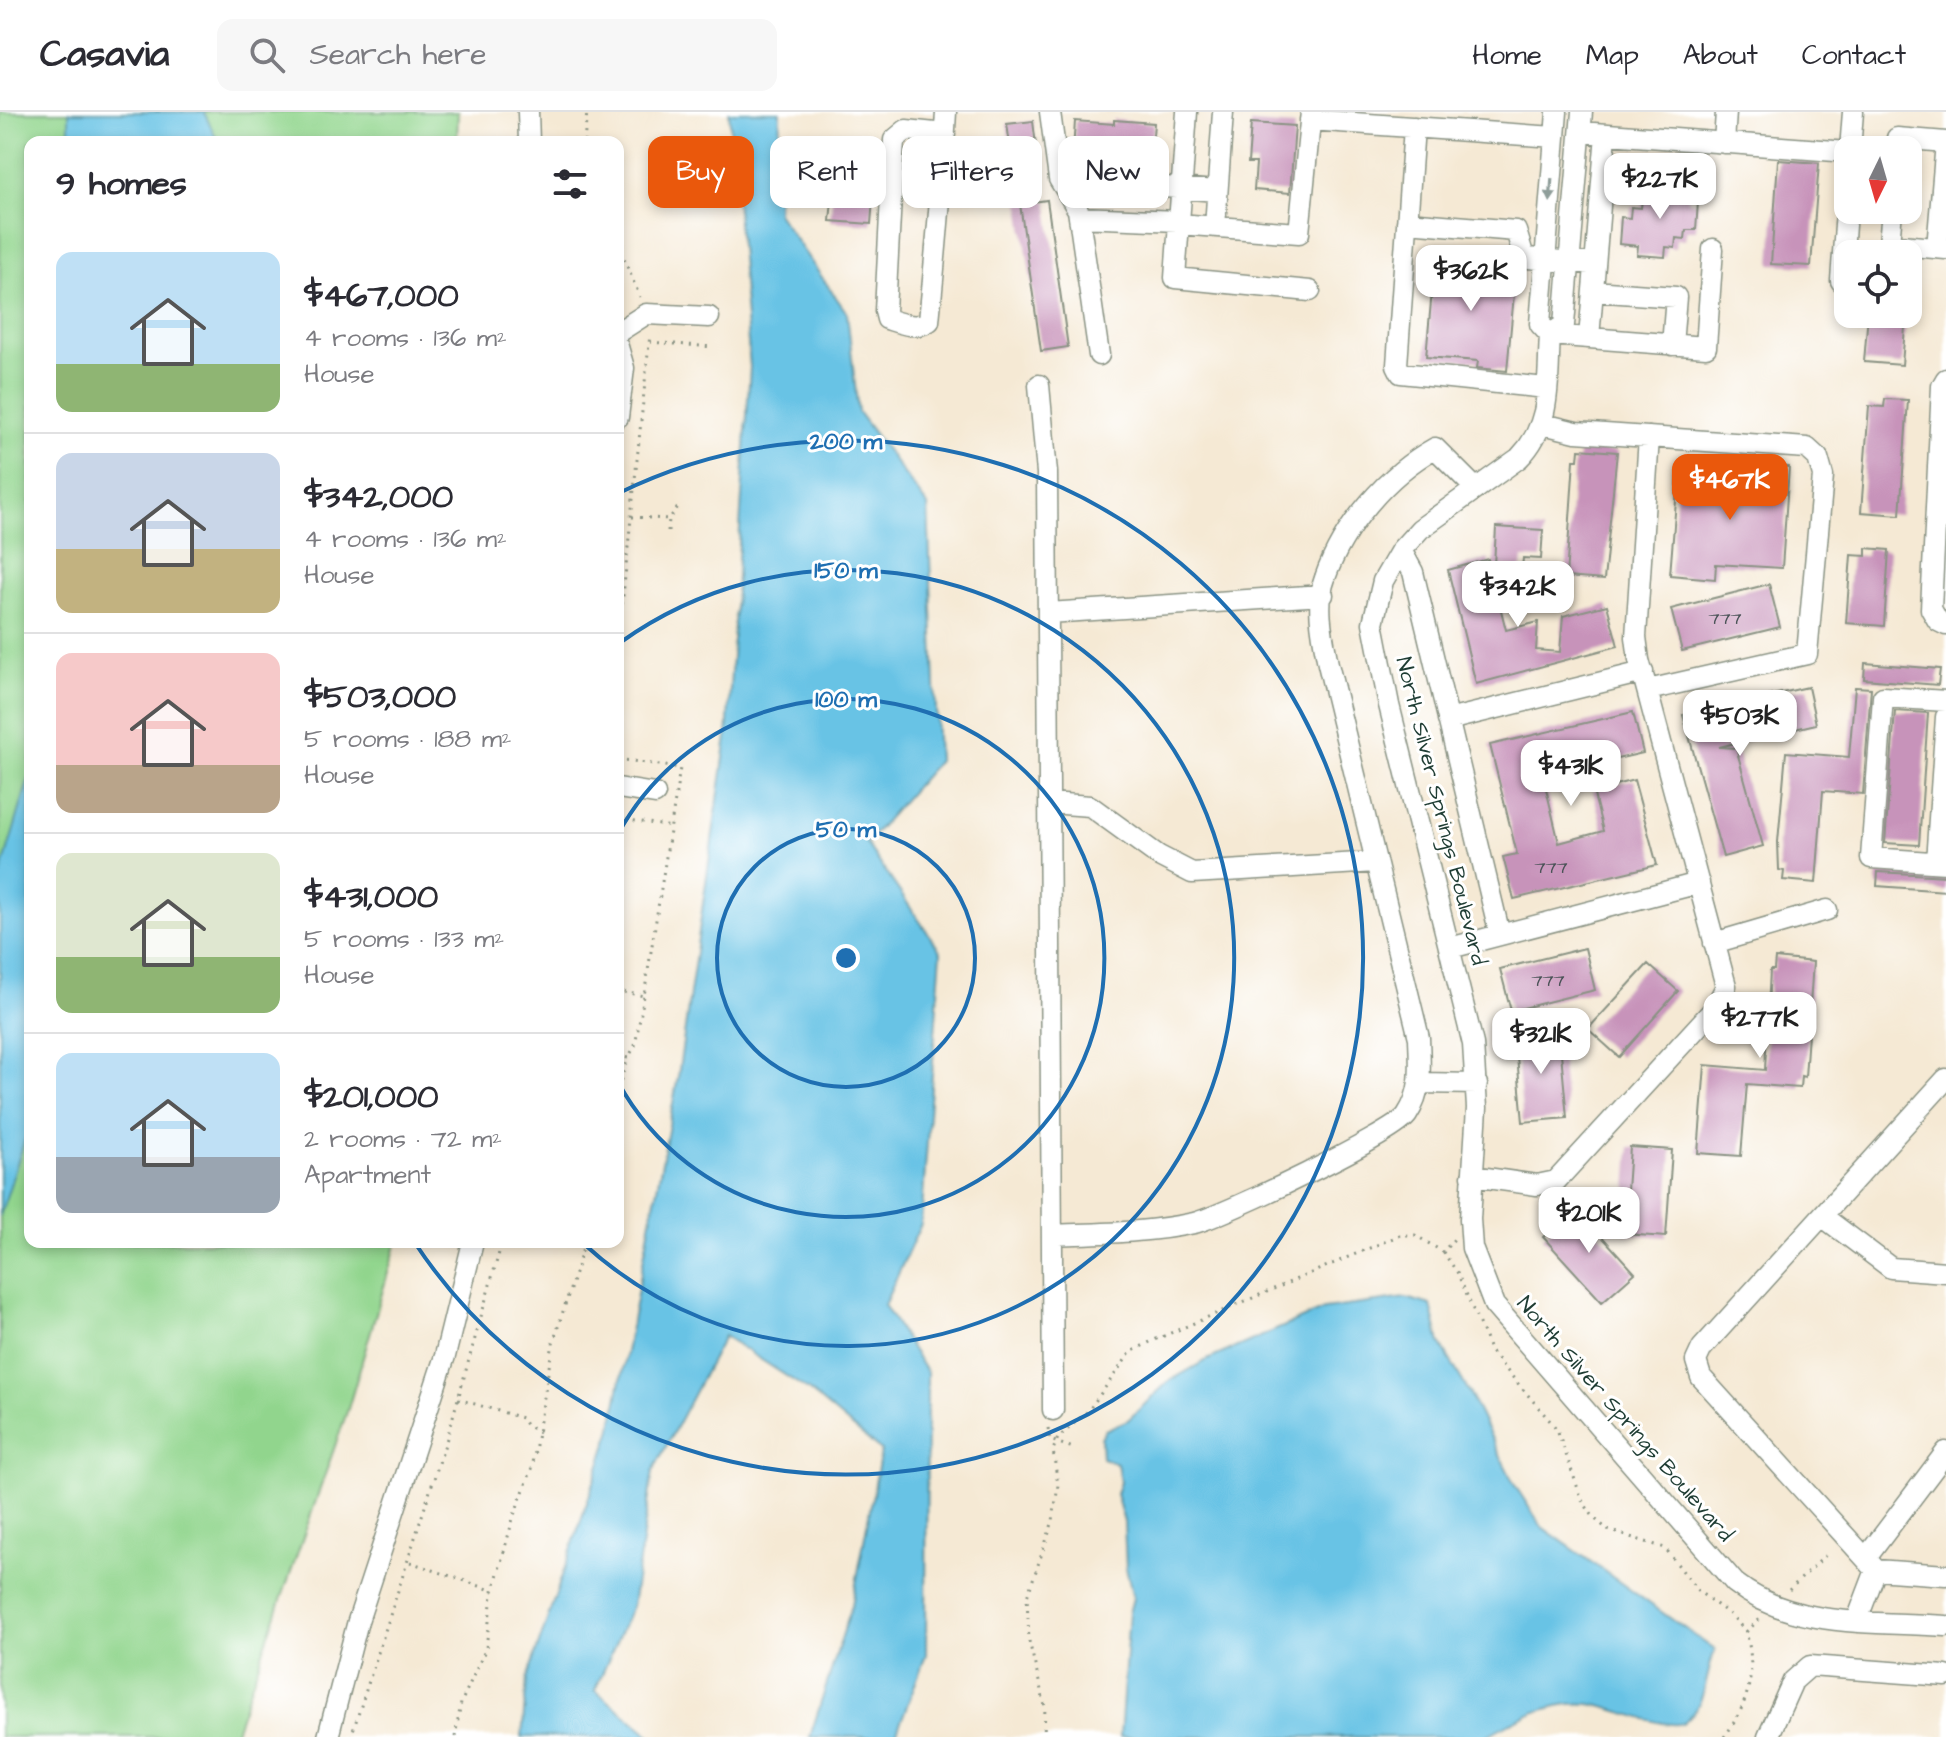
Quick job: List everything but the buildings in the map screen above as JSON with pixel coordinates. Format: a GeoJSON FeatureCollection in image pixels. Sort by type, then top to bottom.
{"type":"FeatureCollection","features":[{"type":"Feature","properties":{"kind":"street"},"geometry":{"type":"LineString","coordinates":[[528,112],[529,136]]}},
{"type":"Feature","properties":{"kind":"street"},"geometry":{"type":"LineString","coordinates":[[945,134],[906,130],[894,140],[885,311],[887,319],[907,325],[922,325],[929,321],[945,134],[946,112]]}},
{"type":"Feature","properties":{"kind":"street"},"geometry":{"type":"LineString","coordinates":[[1050,112],[1058,172]]}},
{"type":"Feature","properties":{"kind":"street"},"geometry":{"type":"LineString","coordinates":[[1187,112],[1175,278],[1310,291]]}},
{"type":"Feature","properties":{"kind":"street"},"geometry":{"type":"LineString","coordinates":[[1215,227],[1223,112]]}},
{"type":"Feature","properties":{"kind":"street"},"geometry":{"type":"LineString","coordinates":[[1557,112],[1540,324],[1550,335],[1706,347],[1713,249]]}},
{"type":"Feature","properties":{"kind":"street"},"geometry":{"type":"LineString","coordinates":[[1724,143],[1726,112]]}},
{"type":"Feature","properties":{"kind":"street"},"geometry":{"type":"LineString","coordinates":[[1851,136],[1853,112]]}},
{"type":"Feature","properties":{"kind":"street"},"geometry":{"type":"LineString","coordinates":[[1080,217],[1299,233],[1310,116],[1414,127],[1438,120],[1555,137]]}},
{"type":"Feature","properties":{"kind":"street"},"geometry":{"type":"LineString","coordinates":[[1550,335],[1564,325],[1581,122],[1606,134],[1834,150]]}},
{"type":"Feature","properties":{"kind":"street"},"geometry":{"type":"LineString","coordinates":[[1414,127],[1397,365],[1401,373],[1546,388]]}},
{"type":"Feature","properties":{"kind":"street"},"geometry":{"type":"LineString","coordinates":[[1589,338],[1606,134]]}},
{"type":"Feature","properties":{"kind":"street"},"geometry":{"type":"LineString","coordinates":[[1891,224],[1889,244],[1942,248],[1946,142],[1922,140]]}},
{"type":"Feature","properties":{"kind":"street"},"geometry":{"type":"LineString","coordinates":[[1169,187],[1217,191]]}},
{"type":"Feature","properties":{"kind":"street"},"geometry":{"type":"LineString","coordinates":[[1075,208],[1080,217],[1099,355]]}},
{"type":"Feature","properties":{"kind":"street"},"geometry":{"type":"LineString","coordinates":[[1407,222],[1516,231],[1523,254],[1595,264]]}},
{"type":"Feature","properties":{"kind":"street"},"geometry":{"type":"LineString","coordinates":[[1593,291],[1676,297],[1672,345]]}},
{"type":"Feature","properties":{"kind":"street"},"geometry":{"type":"LineString","coordinates":[[624,328],[646,314],[709,317]]}},
{"type":"Feature","properties":{"kind":"street"},"geometry":{"type":"LineString","coordinates":[[1448,720],[1645,681],[1807,654],[1823,476],[1818,458],[1807,448],[1576,432],[1543,424],[1550,335]]}},
{"type":"Feature","properties":{"kind":"street"},"geometry":{"type":"LineString","coordinates":[[1946,379],[1942,386],[1931,609],[1938,621],[1946,625]]}},
{"type":"Feature","properties":{"kind":"street"},"geometry":{"type":"LineString","coordinates":[[1039,385],[1047,473],[1053,1235],[1051,1417]]}},
{"type":"Feature","properties":{"kind":"street","name":"North Silver Springs Boulevard"},"geometry":{"type":"LineString","coordinates":[[1543,424],[1532,444],[1519,458],[1420,529],[1401,550],[1375,601],[1374,640],[1473,1044],[1477,1084],[1472,1248],[1494,1305],[1735,1583],[1772,1607],[1803,1616],[1946,1626]]}},
{"type":"Feature","properties":{"kind":"street"},"geometry":{"type":"LineString","coordinates":[[1472,1176],[1537,1185],[1556,1181],[1716,1007],[1726,986],[1636,637],[1649,437]]}},
{"type":"Feature","properties":{"kind":"street"},"geometry":{"type":"LineString","coordinates":[[1053,1235],[1138,1231],[1198,1222],[1368,1145],[1406,1118],[1421,1083],[1419,1038],[1326,652],[1321,627],[1324,580],[1350,529],[1405,465],[1435,448],[1476,489]]}},
{"type":"Feature","properties":{"kind":"street"},"geometry":{"type":"LineString","coordinates":[[1401,550],[1413,572],[1500,935]]}},
{"type":"Feature","properties":{"kind":"street"},"geometry":{"type":"LineString","coordinates":[[1048,613],[1323,595]]}},
{"type":"Feature","properties":{"kind":"street"},"geometry":{"type":"LineString","coordinates":[[1946,701],[1883,697],[1871,858],[1941,863],[1946,717]]}},
{"type":"Feature","properties":{"kind":"street"},"geometry":{"type":"LineString","coordinates":[[624,789],[655,794]]}},
{"type":"Feature","properties":{"kind":"street"},"geometry":{"type":"LineString","coordinates":[[1050,803],[1090,806],[1159,856],[1192,873],[1376,862]]}},
{"type":"Feature","properties":{"kind":"street"},"geometry":{"type":"LineString","coordinates":[[1450,948],[1699,883]]}},
{"type":"Feature","properties":{"kind":"street"},"geometry":{"type":"LineString","coordinates":[[1714,943],[1827,910]]}},
{"type":"Feature","properties":{"kind":"street"},"geometry":{"type":"LineString","coordinates":[[1946,1079],[1702,1348],[1696,1361],[1701,1377],[1871,1564],[1946,1575]]}},
{"type":"Feature","properties":{"kind":"street"},"geometry":{"type":"LineString","coordinates":[[1421,1083],[1477,1084]]}},
{"type":"Feature","properties":{"kind":"street"},"geometry":{"type":"LineString","coordinates":[[1822,1216],[1891,1268],[1946,1272]]}},
{"type":"Feature","properties":{"kind":"street"},"geometry":{"type":"LineString","coordinates":[[328,1737],[358,1621],[445,1356],[472,1248]]}},
{"type":"Feature","properties":{"kind":"street"},"geometry":{"type":"LineString","coordinates":[[1857,1620],[1871,1564],[1946,1452]]}},
{"type":"Feature","properties":{"kind":"street"},"geometry":{"type":"LineString","coordinates":[[1768,1737],[1793,1681],[1810,1666],[1946,1676]]}},
{"type":"Feature","properties":{"kind":"path"},"geometry":{"type":"LineString","coordinates":[[585,136],[587,112]]}},
{"type":"Feature","properties":{"kind":"path"},"geometry":{"type":"LineString","coordinates":[[624,259],[646,314],[650,342],[624,590]]}},
{"type":"Feature","properties":{"kind":"path"},"geometry":{"type":"LineString","coordinates":[[650,342],[713,347]]}},
{"type":"Feature","properties":{"kind":"path"},"geometry":{"type":"LineString","coordinates":[[668,531],[669,519],[678,507]]}},
{"type":"Feature","properties":{"kind":"path"},"geometry":{"type":"LineString","coordinates":[[632,517],[669,519]]}},
{"type":"Feature","properties":{"kind":"path"},"geometry":{"type":"LineString","coordinates":[[624,760],[680,768],[635,1046],[624,1070]]}},
{"type":"Feature","properties":{"kind":"path"},"geometry":{"type":"LineString","coordinates":[[624,819],[672,827]]}},
{"type":"Feature","properties":{"kind":"path"},"geometry":{"type":"LineString","coordinates":[[624,992],[644,996]]}},
{"type":"Feature","properties":{"kind":"path"},"geometry":{"type":"LineString","coordinates":[[624,1057],[628,1058]]}},
{"type":"Feature","properties":{"kind":"path"},"geometry":{"type":"LineString","coordinates":[[1443,1252],[1458,1234]]}},
{"type":"Feature","properties":{"kind":"path"},"geometry":{"type":"LineString","coordinates":[[1044,1737],[1045,1706],[1029,1641],[1027,1597],[1053,1521],[1058,1485],[1054,1468],[1056,1443],[1099,1397],[1131,1352],[1400,1235],[1415,1235],[1443,1252],[1457,1272],[1491,1352],[1557,1429],[1582,1500],[1594,1518],[1608,1530],[1665,1548],[1698,1591],[1732,1616],[1746,1632],[1753,1674],[1747,1696],[1724,1737]]}},
{"type":"Feature","properties":{"kind":"path"},"geometry":{"type":"LineString","coordinates":[[351,1737],[409,1561],[500,1248]]}},
{"type":"Feature","properties":{"kind":"path"},"geometry":{"type":"LineString","coordinates":[[455,1737],[461,1703],[486,1648],[494,1591],[514,1515],[532,1469],[553,1343],[583,1248]]}},
{"type":"Feature","properties":{"kind":"path"},"geometry":{"type":"LineString","coordinates":[[458,1399],[522,1418],[526,1425],[539,1432]]}},
{"type":"Feature","properties":{"kind":"path"},"geometry":{"type":"LineString","coordinates":[[1051,1417],[1050,1440],[1073,1448]]}},
{"type":"Feature","properties":{"kind":"path"},"geometry":{"type":"LineString","coordinates":[[1746,1632],[1827,1554]]}},
{"type":"Feature","properties":{"kind":"path"},"geometry":{"type":"LineString","coordinates":[[409,1561],[494,1591]]}},
{"type":"Feature","properties":{"kind":"green space"},"geometry":{"type":"Polygon","coordinates":[[[0,112],[458,112],[457,136],[24,136],[24,1248],[395,1248],[348,1409],[233,1737],[0,1737],[0,112]]]}},
{"type":"Feature","properties":{"kind":"water"},"geometry":{"type":"Polygon","coordinates":[[[69,112],[204,112],[215,136],[69,136],[69,112]]]}},
{"type":"Feature","properties":{"kind":"water"},"geometry":{"type":"Polygon","coordinates":[[[729,112],[780,112],[779,136],[770,136],[770,208],[777,208],[777,213],[847,313],[858,412],[928,506],[938,761],[866,843],[941,952],[921,1224],[884,1305],[927,1373],[926,1655],[895,1737],[810,1737],[852,1605],[881,1451],[808,1390],[724,1336],[653,1471],[632,1606],[595,1690],[652,1737],[522,1737],[527,1679],[611,1432],[678,1077],[727,737],[750,367],[737,208],[754,208],[754,136],[731,136],[729,112]]]}},
{"type":"Feature","properties":{"kind":"water"},"geometry":{"type":"Polygon","coordinates":[[[24,795],[24,1142],[0,1216],[0,877],[24,795]]]}},
{"type":"Feature","properties":{"kind":"water"},"geometry":{"type":"Polygon","coordinates":[[[1406,1298],[1431,1305],[1440,1343],[1469,1392],[1514,1484],[1542,1527],[1715,1650],[1704,1689],[1692,1715],[1684,1722],[1667,1724],[1599,1706],[1576,1704],[1549,1708],[1521,1718],[1485,1737],[1120,1737],[1129,1613],[1133,1598],[1126,1568],[1124,1522],[1116,1494],[1120,1482],[1117,1463],[1102,1458],[1101,1438],[1105,1430],[1128,1420],[1168,1382],[1205,1361],[1324,1309],[1406,1298]]]}}]}
